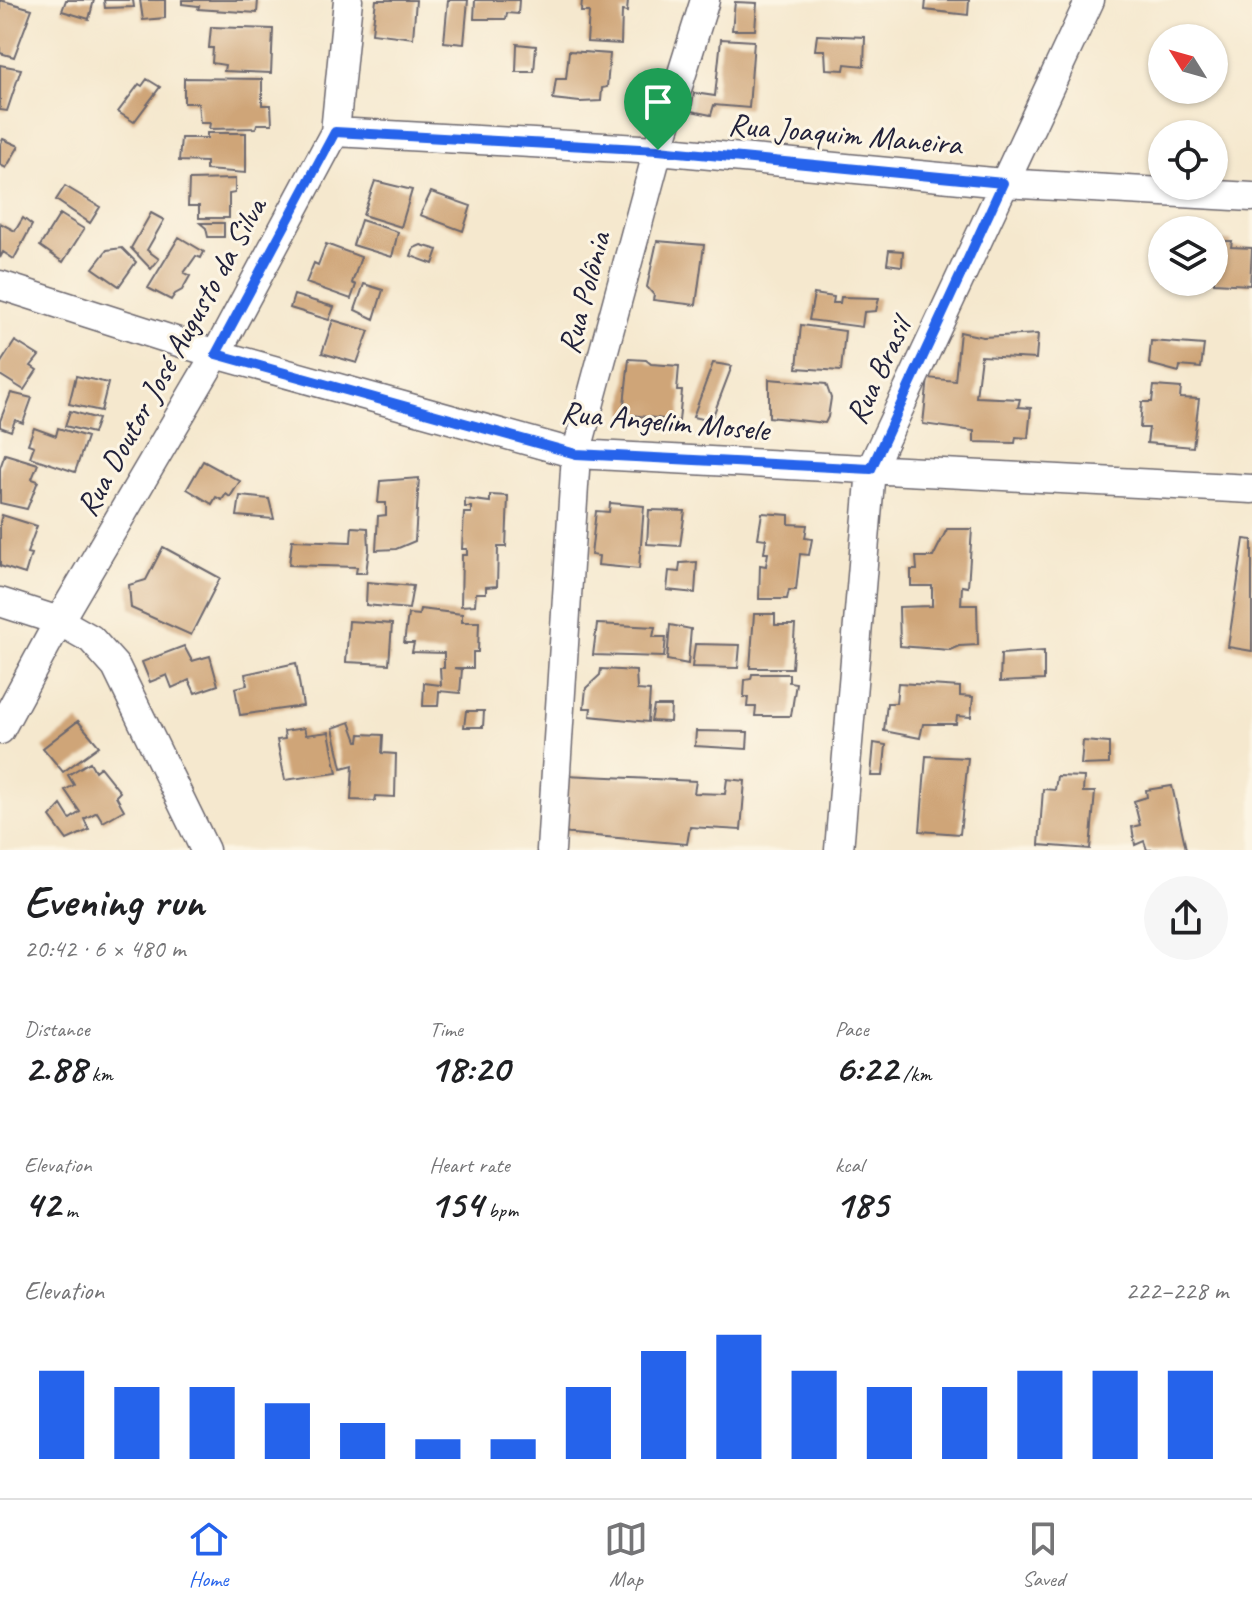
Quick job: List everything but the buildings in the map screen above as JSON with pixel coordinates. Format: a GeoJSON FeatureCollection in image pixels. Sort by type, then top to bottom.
{"type":"FeatureCollection","features":[{"type":"Feature","properties":{"kind":"street","name":"Rua Doutor José Augusto da Silva"},"geometry":{"type":"LineString","coordinates":[[0,730],[59,621],[216,354],[335,132],[348,0]]}},
{"type":"Feature","properties":{"kind":"street","name":"Rua Polônia"},"geometry":{"type":"LineString","coordinates":[[551,850],[576,454],[658,150],[705,0]]}},
{"type":"Feature","properties":{"kind":"street","name":"Rua Brasil"},"geometry":{"type":"LineString","coordinates":[[839,850],[871,469],[1090,0]]}},
{"type":"Feature","properties":{"kind":"street","name":"Rua Joaquim Maneira"},"geometry":{"type":"LineString","coordinates":[[335,132],[658,150],[1003,183],[1252,197]]}},
{"type":"Feature","properties":{"kind":"street","name":"Rua Angelim Mosele"},"geometry":{"type":"LineString","coordinates":[[0,285],[216,354],[576,454],[1252,489]]}},
{"type":"Feature","properties":{"kind":"street"},"geometry":{"type":"LineString","coordinates":[[0,602],[59,621],[91,639],[116,667],[205,850]]}},
{"type":"Feature","properties":{"kind":"route"},"geometry":{"type":"LineString","coordinates":[[335,132],[658,150],[1003,183],[871,469],[576,454],[216,354],[335,132]]}}]}
